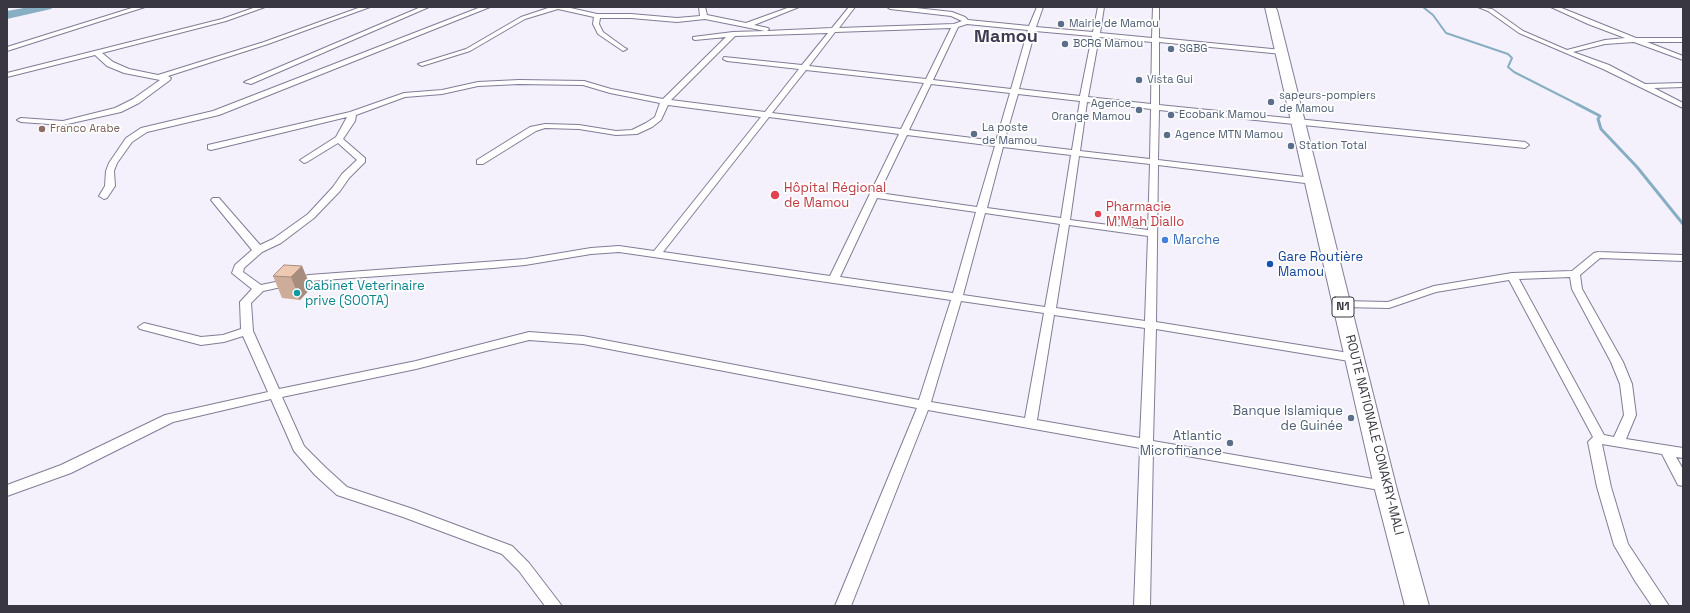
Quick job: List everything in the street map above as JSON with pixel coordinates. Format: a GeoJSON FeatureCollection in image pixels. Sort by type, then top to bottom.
{"type":"FeatureCollection","features":[{"type":"Feature","properties":{"kind":"highway","name":"ROUTE NATIONALE CONAKRY-MALI"},"geometry":{"type":"LineString","coordinates":[[1270,7],[1272,10],[1385,486],[1418,606]]}},
{"type":"Feature","properties":{"kind":"street"},"geometry":{"type":"LineString","coordinates":[[7,49],[142,7]]}},
{"type":"Feature","properties":{"kind":"street"},"geometry":{"type":"LineString","coordinates":[[7,75],[224,20],[262,7]]}},
{"type":"Feature","properties":{"kind":"street"},"geometry":{"type":"LineString","coordinates":[[158,77],[273,41],[367,7]]}},
{"type":"Feature","properties":{"kind":"street"},"geometry":{"type":"LineString","coordinates":[[248,82],[426,7]]}},
{"type":"Feature","properties":{"kind":"street"},"geometry":{"type":"LineString","coordinates":[[104,196],[110,186],[110,171],[113,163],[129,140],[144,130],[216,113],[487,7]]}},
{"type":"Feature","properties":{"kind":"street"},"geometry":{"type":"LineString","coordinates":[[422,64],[468,50],[523,18],[558,7],[597,16],[631,16],[677,20],[705,17],[782,33]]}},
{"type":"Feature","properties":{"kind":"street"},"geometry":{"type":"LineString","coordinates":[[702,7],[703,16],[705,17]]}},
{"type":"Feature","properties":{"kind":"street"},"geometry":{"type":"LineString","coordinates":[[748,25],[765,17],[796,7]]}},
{"type":"Feature","properties":{"kind":"street"},"geometry":{"type":"LineString","coordinates":[[656,254],[806,68],[852,7]]}},
{"type":"Feature","properties":{"kind":"street"},"geometry":{"type":"LineString","coordinates":[[890,7],[959,16],[966,22]]}},
{"type":"Feature","properties":{"kind":"street"},"geometry":{"type":"LineString","coordinates":[[843,606],[924,405],[957,297],[980,210],[1016,91],[1032,28],[1040,7]]}},
{"type":"Feature","properties":{"kind":"street"},"geometry":{"type":"LineString","coordinates":[[1030,424],[1065,222],[1084,98],[1101,7]]}},
{"type":"Feature","properties":{"kind":"street"},"geometry":{"type":"LineString","coordinates":[[1142,606],[1153,234],[1156,7]]}},
{"type":"Feature","properties":{"kind":"street"},"geometry":{"type":"LineString","coordinates":[[1481,7],[1490,10],[1521,32],[1566,52],[1606,67],[1683,106]]}},
{"type":"Feature","properties":{"kind":"street"},"geometry":{"type":"LineString","coordinates":[[1554,7],[1590,23],[1683,58]]}},
{"type":"Feature","properties":{"kind":"street"},"geometry":{"type":"LineString","coordinates":[[959,16],[965,9]]}},
{"type":"Feature","properties":{"kind":"street"},"geometry":{"type":"LineString","coordinates":[[597,16],[596,24],[600,33],[623,50]]}},
{"type":"Feature","properties":{"kind":"street"},"geometry":{"type":"LineString","coordinates":[[695,38],[733,34],[834,32],[955,26],[966,22],[1282,52]]}},
{"type":"Feature","properties":{"kind":"street"},"geometry":{"type":"LineString","coordinates":[[833,280],[955,26]]}},
{"type":"Feature","properties":{"kind":"street"},"geometry":{"type":"LineString","coordinates":[[480,162],[533,129],[545,126],[579,127],[596,131],[616,133],[634,132],[658,118],[665,102],[733,34]]}},
{"type":"Feature","properties":{"kind":"street"},"geometry":{"type":"LineString","coordinates":[[1566,52],[1604,42],[1683,40]]}},
{"type":"Feature","properties":{"kind":"street"},"geometry":{"type":"LineString","coordinates":[[22,120],[63,123],[118,110],[136,101],[167,78],[126,71],[110,64],[96,52]]}},
{"type":"Feature","properties":{"kind":"street"},"geometry":{"type":"LineString","coordinates":[[728,59],[1299,123],[1525,145]]}},
{"type":"Feature","properties":{"kind":"street"},"geometry":{"type":"LineString","coordinates":[[211,147],[352,114],[404,95],[442,92],[478,84],[519,82],[584,83],[610,91],[665,102],[999,144],[1313,181]]}},
{"type":"Feature","properties":{"kind":"street"},"geometry":{"type":"LineString","coordinates":[[1646,86],[1683,85]]}},
{"type":"Feature","properties":{"kind":"street"},"geometry":{"type":"LineString","coordinates":[[304,160],[339,139],[351,121],[352,114]]}},
{"type":"Feature","properties":{"kind":"street"},"geometry":{"type":"LineString","coordinates":[[258,289],[237,272],[245,260],[258,250],[277,241],[311,216],[337,189],[345,176],[362,160],[339,139]]}},
{"type":"Feature","properties":{"kind":"street"},"geometry":{"type":"LineString","coordinates":[[874,195],[1153,234]]}},
{"type":"Feature","properties":{"kind":"street"},"geometry":{"type":"LineString","coordinates":[[216,200],[258,250]]}},
{"type":"Feature","properties":{"kind":"street"},"geometry":{"type":"LineString","coordinates":[[554,606],[524,567],[507,550],[408,512],[342,491],[320,472],[299,448],[247,331],[245,302],[258,289],[309,278],[493,265],[525,262],[591,251],[619,249],[1150,325],[1355,358]]}},
{"type":"Feature","properties":{"kind":"street"},"geometry":{"type":"LineString","coordinates":[[1342,304],[1389,305],[1434,289],[1512,276],[1575,274],[1598,255],[1682,258]]}},
{"type":"Feature","properties":{"kind":"street"},"geometry":{"type":"LineString","coordinates":[[1575,274],[1577,289],[1617,362],[1626,384],[1630,415],[1618,442]]}},
{"type":"Feature","properties":{"kind":"street"},"geometry":{"type":"LineString","coordinates":[[1512,276],[1600,439]]}},
{"type":"Feature","properties":{"kind":"street"},"geometry":{"type":"LineString","coordinates":[[144,327],[201,341],[224,338],[247,331]]}},
{"type":"Feature","properties":{"kind":"street"},"geometry":{"type":"LineString","coordinates":[[7,491],[66,469],[169,418],[228,404],[416,365],[529,336],[583,340],[924,405],[1385,486]]}},
{"type":"Feature","properties":{"kind":"street"},"geometry":{"type":"LineString","coordinates":[[1661,606],[1640,577],[1621,546],[1604,487],[1595,442],[1600,439],[1683,453]]}},
{"type":"Feature","properties":{"kind":"street"},"geometry":{"type":"LineString","coordinates":[[1666,450],[1683,480]]}},
{"type":"Feature","properties":{"kind":"building"},"geometry":{"type":"Polygon","coordinates":[[[284,265],[302,266],[291,277],[273,276],[284,265]]]}},
{"type":"Feature","properties":{"kind":"waterway"},"geometry":{"type":"LineString","coordinates":[[7,15],[47,7]]}},
{"type":"Feature","properties":{"kind":"waterway"},"geometry":{"type":"LineString","coordinates":[[1423,7],[1433,15],[1446,33],[1508,54],[1512,58],[1508,67],[1514,72],[1579,105]]}},
{"type":"Feature","properties":{"kind":"waterway"},"geometry":{"type":"LineString","coordinates":[[1577,104],[1600,116],[1598,119],[1601,129],[1637,167],[1683,224]]}},
{"type":"Feature","properties":{"kind":"place","name":"Mairie de Mamou"},"geometry":{"type":"Point","coordinates":[1061,24]}},
{"type":"Feature","properties":{"kind":"place","name":"BCRG Mamou"},"geometry":{"type":"Point","coordinates":[1065,44]}},
{"type":"Feature","properties":{"kind":"place","name":"SGBG"},"geometry":{"type":"Point","coordinates":[1171,49]}},
{"type":"Feature","properties":{"kind":"place","name":"Vista Gui"},"geometry":{"type":"Point","coordinates":[1139,80]}},
{"type":"Feature","properties":{"kind":"place","name":"sapeurs-pompiers de Mamou"},"geometry":{"type":"Point","coordinates":[1271,102]}},
{"type":"Feature","properties":{"kind":"place","name":"Agence Orange Mamou"},"geometry":{"type":"Point","coordinates":[1139,110]}},
{"type":"Feature","properties":{"kind":"place","name":"Ecobank Mamou"},"geometry":{"type":"Point","coordinates":[1171,115]}},
{"type":"Feature","properties":{"kind":"place","name":"Franco Arabe"},"geometry":{"type":"Point","coordinates":[42,129]}},
{"type":"Feature","properties":{"kind":"place","name":"La poste de Mamou"},"geometry":{"type":"Point","coordinates":[974,134]}},
{"type":"Feature","properties":{"kind":"place","name":"Agence MTN Mamou"},"geometry":{"type":"Point","coordinates":[1167,135]}},
{"type":"Feature","properties":{"kind":"place","name":"Station Total"},"geometry":{"type":"Point","coordinates":[1291,146]}},
{"type":"Feature","properties":{"kind":"place","name":"Hôpital Régional de Mamou"},"geometry":{"type":"Point","coordinates":[775,195]}},
{"type":"Feature","properties":{"kind":"place","name":"Pharmacie M'Mah Diallo"},"geometry":{"type":"Point","coordinates":[1098,214]}},
{"type":"Feature","properties":{"kind":"place","name":"Marche"},"geometry":{"type":"Point","coordinates":[1165,240]}},
{"type":"Feature","properties":{"kind":"place","name":"Gare Routière Mamou"},"geometry":{"type":"Point","coordinates":[1270,264]}},
{"type":"Feature","properties":{"kind":"place","name":"Cabinet Veterinaire prive (SOOTA)"},"geometry":{"type":"Point","coordinates":[297,293]}},
{"type":"Feature","properties":{"kind":"place","name":"Banque Islamique de Guinée"},"geometry":{"type":"Point","coordinates":[1351,418]}},
{"type":"Feature","properties":{"kind":"place","name":"Atlantic Microfinance"},"geometry":{"type":"Point","coordinates":[1230,443]}},
{"type":"Feature","properties":{"kind":"district","name":"Mamou"},"geometry":{"type":"Point","coordinates":[1006,37]}}]}
